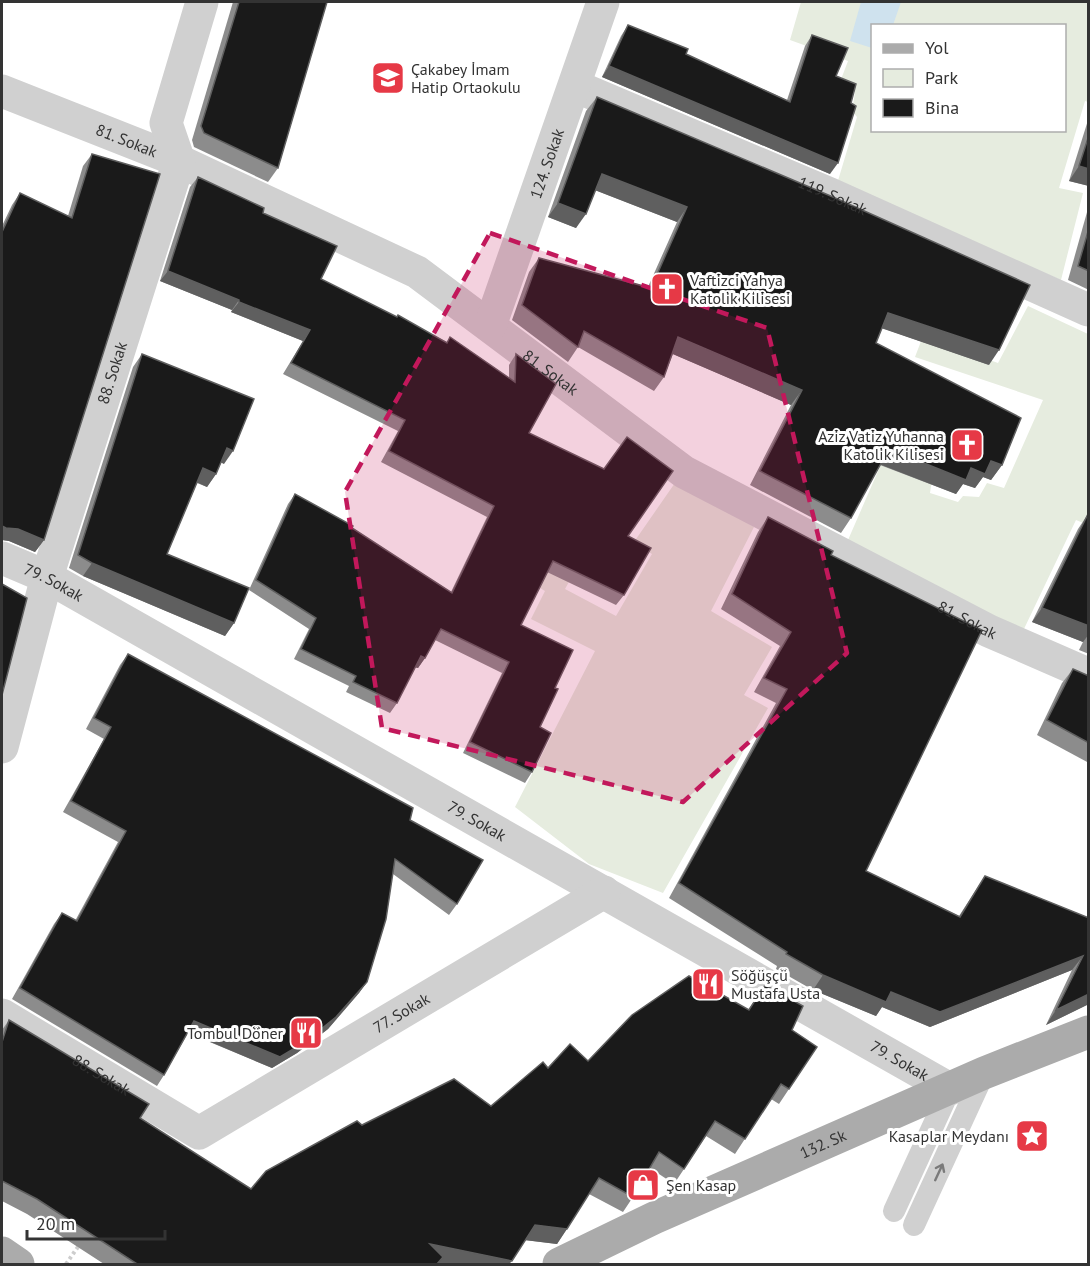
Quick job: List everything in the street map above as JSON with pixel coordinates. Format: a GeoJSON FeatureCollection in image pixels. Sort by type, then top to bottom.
{"type":"FeatureCollection","features":[{"type":"Feature","properties":{"kind":"main road","name":"132. Sk"},"geometry":{"type":"LineString","coordinates":[[559,1264],[654,1218],[984,1073],[1089,1032]]}},
{"type":"Feature","properties":{"kind":"main road"},"geometry":{"type":"LineString","coordinates":[[2,1253],[18,1264]]}},
{"type":"Feature","properties":{"kind":"street"},"geometry":{"type":"LineString","coordinates":[[179,161],[166,123],[202,2]]}},
{"type":"Feature","properties":{"kind":"street","name":"124. Sokak"},"geometry":{"type":"LineString","coordinates":[[490,326],[603,2]]}},
{"type":"Feature","properties":{"kind":"street","name":"119. Sokak"},"geometry":{"type":"LineString","coordinates":[[575,86],[830,194],[1089,310]]}},
{"type":"Feature","properties":{"kind":"street","name":"81. Sokak"},"geometry":{"type":"LineString","coordinates":[[2,91],[179,161],[417,272],[684,472],[988,631],[1089,674]]}},
{"type":"Feature","properties":{"kind":"street","name":"88. Sokak"},"geometry":{"type":"LineString","coordinates":[[2,747],[47,577],[179,161]]}},
{"type":"Feature","properties":{"kind":"street","name":"79. Sokak"},"geometry":{"type":"LineString","coordinates":[[2,558],[47,577],[950,1089]]}},
{"type":"Feature","properties":{"kind":"street","name":"77. Sokak"},"geometry":{"type":"LineString","coordinates":[[199,1133],[604,892]]}},
{"type":"Feature","properties":{"kind":"street","name":"88. Sokak"},"geometry":{"type":"LineString","coordinates":[[2,1015],[199,1133]]}},
{"type":"Feature","properties":{"kind":"lane"},"geometry":{"type":"LineString","coordinates":[[914,1225],[984,1073]]}},
{"type":"Feature","properties":{"kind":"lane"},"geometry":{"type":"LineString","coordinates":[[894,1211],[950,1089]]}},
{"type":"Feature","properties":{"kind":"path"},"geometry":{"type":"LineString","coordinates":[[66,1264],[85,1237]]}},
{"type":"Feature","properties":{"kind":"highlighted area"},"geometry":{"type":"Polygon","coordinates":[[[490,233],[767,328],[847,653],[683,802],[382,728],[345,492],[490,233]]]}},
{"type":"Feature","properties":{"kind":"green space"},"geometry":{"type":"Polygon","coordinates":[[[801,2],[1088,2],[1088,102],[1085,101],[1059,188],[1083,193],[1061,280],[837,184],[857,117],[852,111],[855,92],[840,82],[848,61],[790,40],[801,2]]]}},
{"type":"Feature","properties":{"kind":"green space"},"geometry":{"type":"Polygon","coordinates":[[[1028,306],[1088,334],[1088,525],[1076,520],[1023,631],[848,540],[882,462],[932,480],[930,493],[958,502],[963,496],[979,497],[987,483],[1004,488],[1043,400],[915,357],[923,336],[998,363],[1028,306]]]}},
{"type":"Feature","properties":{"kind":"green space"},"geometry":{"type":"Polygon","coordinates":[[[677,480],[754,527],[711,611],[772,647],[744,695],[768,708],[663,893],[589,864],[515,807],[595,651],[531,619],[545,591],[535,585],[570,517],[596,533],[565,589],[616,616],[652,554],[634,542],[677,480]]]}},
{"type":"Feature","properties":{"kind":"water"},"geometry":{"type":"Polygon","coordinates":[[[861,2],[901,2],[893,24],[871,24],[871,48],[850,41],[861,2]]]}},
{"type":"Feature","properties":{"kind":"building"},"geometry":{"type":"Polygon","coordinates":[[[239,2],[327,2],[278,168],[204,133],[201,126],[239,2]]]}},
{"type":"Feature","properties":{"kind":"building"},"geometry":{"type":"Polygon","coordinates":[[[628,25],[688,49],[686,54],[790,102],[812,35],[848,48],[836,76],[856,84],[851,103],[856,106],[838,163],[609,66],[628,25]]]}},
{"type":"Feature","properties":{"kind":"building"},"geometry":{"type":"Polygon","coordinates":[[[597,97],[833,197],[1030,285],[999,350],[888,313],[876,343],[1021,418],[1002,465],[991,461],[985,474],[971,468],[966,480],[889,449],[851,518],[760,471],[802,390],[678,337],[664,377],[584,331],[578,347],[522,305],[539,258],[651,288],[687,207],[602,174],[586,214],[558,203],[597,97]]]}},
{"type":"Feature","properties":{"kind":"building"},"geometry":{"type":"Polygon","coordinates":[[[1089,135],[1089,169],[1079,166],[1089,135]]]}},
{"type":"Feature","properties":{"kind":"building"},"geometry":{"type":"Polygon","coordinates":[[[92,154],[160,174],[44,540],[18,529],[2,526],[2,232],[20,193],[72,218],[92,154]]]}},
{"type":"Feature","properties":{"kind":"building"},"geometry":{"type":"Polygon","coordinates":[[[198,177],[264,208],[263,213],[337,246],[321,279],[397,317],[398,315],[447,343],[450,337],[515,382],[516,354],[556,384],[529,433],[604,469],[627,437],[673,471],[628,536],[651,548],[624,595],[553,561],[521,625],[573,650],[540,727],[551,733],[532,772],[470,742],[509,662],[441,629],[425,658],[421,656],[397,703],[353,682],[356,676],[301,649],[316,618],[256,580],[295,494],[353,526],[352,528],[452,593],[494,506],[389,451],[405,420],[291,363],[310,330],[168,271],[198,177]]]}},
{"type":"Feature","properties":{"kind":"building"},"geometry":{"type":"Polygon","coordinates":[[[1089,228],[1089,271],[1078,266],[1089,228]]]}},
{"type":"Feature","properties":{"kind":"building"},"geometry":{"type":"Polygon","coordinates":[[[142,354],[254,399],[233,451],[227,448],[216,474],[203,468],[167,554],[249,588],[234,623],[78,555],[142,354]]]}},
{"type":"Feature","properties":{"kind":"building"},"geometry":{"type":"Polygon","coordinates":[[[1089,514],[1089,626],[1042,608],[1089,514]]]}},
{"type":"Feature","properties":{"kind":"building"},"geometry":{"type":"Polygon","coordinates":[[[768,517],[833,551],[831,555],[982,630],[866,871],[960,917],[985,876],[1089,918],[1089,994],[1056,1010],[1083,956],[940,1012],[891,992],[886,1002],[823,975],[786,954],[787,952],[679,883],[787,689],[764,678],[791,632],[732,594],[768,517]]]}},
{"type":"Feature","properties":{"kind":"building"},"geometry":{"type":"Polygon","coordinates":[[[2,584],[27,598],[2,695],[2,584]]]}},
{"type":"Feature","properties":{"kind":"building"},"geometry":{"type":"Polygon","coordinates":[[[128,654],[413,808],[410,820],[483,860],[457,904],[395,859],[386,919],[367,982],[336,1017],[305,1042],[280,1057],[194,1021],[164,1075],[20,988],[62,913],[77,921],[126,831],[71,801],[111,727],[94,718],[128,654]]]}},
{"type":"Feature","properties":{"kind":"building"},"geometry":{"type":"Polygon","coordinates":[[[1073,669],[1089,676],[1089,743],[1047,720],[1073,669]]]}},
{"type":"Feature","properties":{"kind":"building"},"geometry":{"type":"Polygon","coordinates":[[[689,976],[749,1010],[765,985],[803,1006],[792,1030],[817,1047],[789,1089],[781,1084],[745,1139],[715,1121],[684,1169],[659,1152],[633,1197],[599,1178],[567,1229],[535,1225],[512,1261],[430,1244],[443,1257],[437,1264],[137,1264],[37,1199],[2,1181],[2,1042],[9,1020],[149,1104],[140,1118],[251,1189],[266,1171],[357,1121],[362,1125],[454,1079],[491,1106],[543,1062],[548,1068],[570,1044],[588,1061],[632,1015],[689,976]]]}},
{"type":"Feature","properties":{"kind":"place","name":"Çakabey İmam Hatip Ortaokulu"},"geometry":{"type":"Point","coordinates":[388,78]}},
{"type":"Feature","properties":{"kind":"place","name":"Vaftizci Yahya Katolik Kilisesi"},"geometry":{"type":"Point","coordinates":[667,289]}},
{"type":"Feature","properties":{"kind":"place","name":"Aziz Vatiz Yuhanna Katolik Kilisesi"},"geometry":{"type":"Point","coordinates":[967,445]}},
{"type":"Feature","properties":{"kind":"place","name":"Söğüşçü Mustafa Usta"},"geometry":{"type":"Point","coordinates":[708,984]}},
{"type":"Feature","properties":{"kind":"place","name":"Tombul Döner"},"geometry":{"type":"Point","coordinates":[306,1033]}},
{"type":"Feature","properties":{"kind":"place","name":"Kasaplar Meydanı"},"geometry":{"type":"Point","coordinates":[1032,1136]}},
{"type":"Feature","properties":{"kind":"place","name":"Şen Kasap"},"geometry":{"type":"Point","coordinates":[643,1185]}}]}
